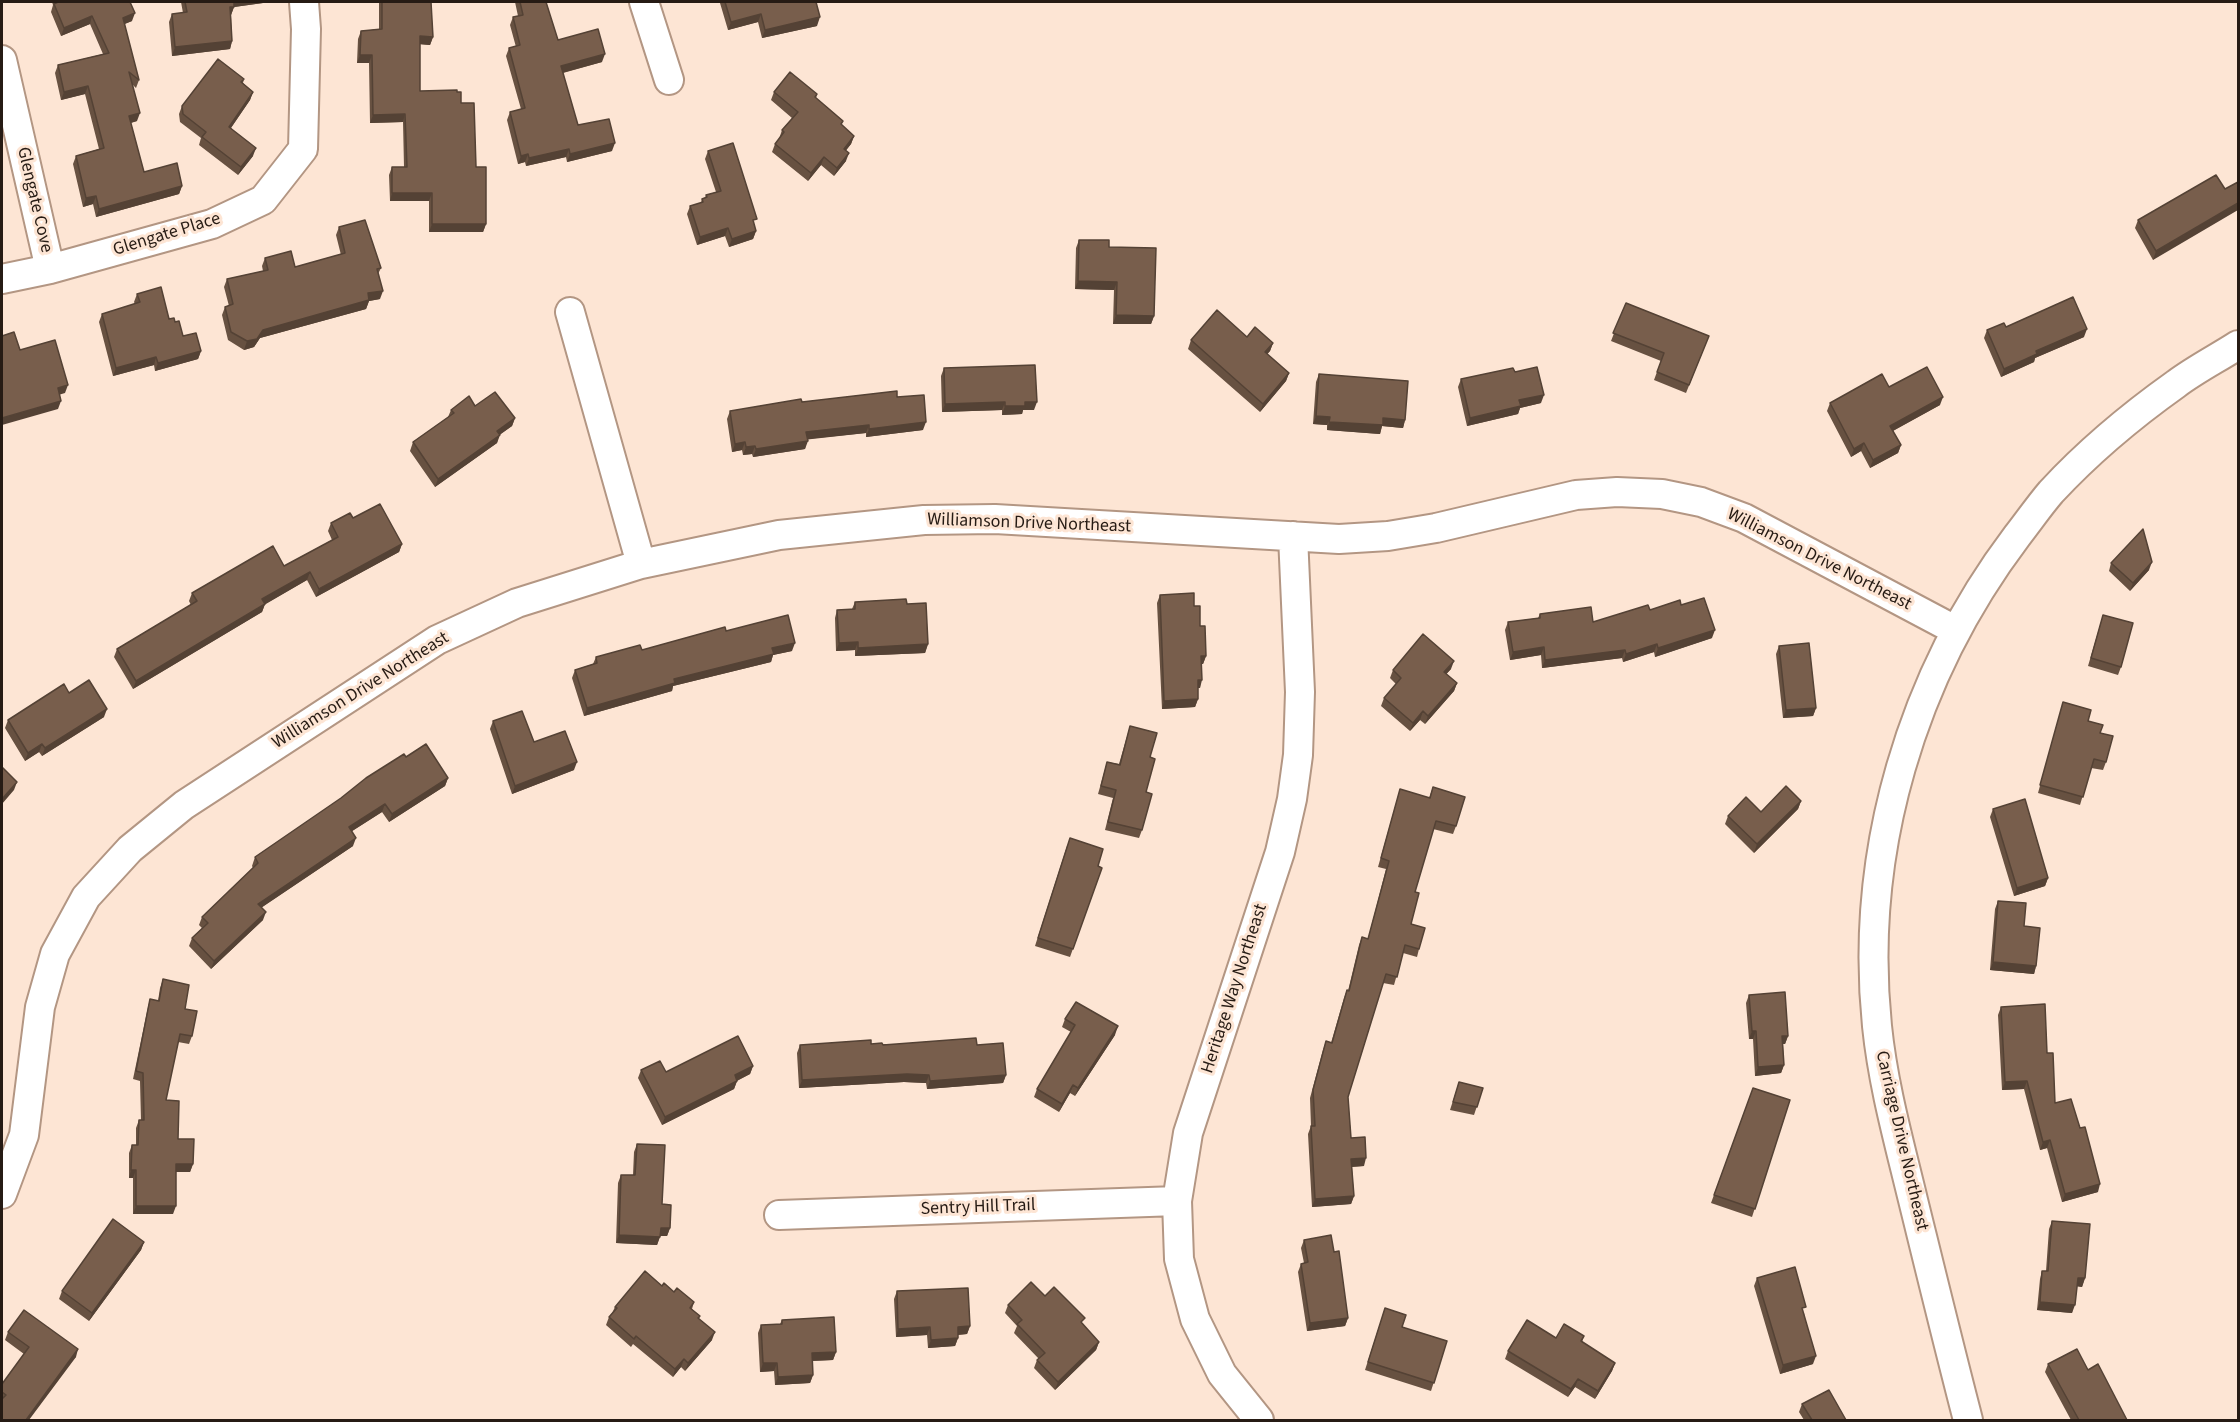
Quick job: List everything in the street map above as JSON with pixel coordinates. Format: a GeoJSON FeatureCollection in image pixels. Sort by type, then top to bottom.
{"type":"FeatureCollection","features":[{"type":"Feature","properties":{"kind":"street","name":"Glengate Place"},"geometry":{"type":"LineString","coordinates":[[2,279],[50,269],[212,224],[263,200],[303,149],[306,29],[304,2]]}},
{"type":"Feature","properties":{"kind":"street"},"geometry":{"type":"LineString","coordinates":[[644,2],[669,80]]}},
{"type":"Feature","properties":{"kind":"street","name":"Glengate Cove"},"geometry":{"type":"LineString","coordinates":[[2,60],[50,269]]}},
{"type":"Feature","properties":{"kind":"street"},"geometry":{"type":"LineString","coordinates":[[570,312],[641,564]]}},
{"type":"Feature","properties":{"kind":"street","name":"Carriage Drive Northeast"},"geometry":{"type":"LineString","coordinates":[[1968,1420],[1887,1096],[1877,1026],[1873,968],[1878,874],[1893,794],[1921,705],[1955,630],[1999,561],[2049,494],[2121,426],[2178,382],[2238,345]]}},
{"type":"Feature","properties":{"kind":"street","name":"Williamson Drive Northeast"},"geometry":{"type":"LineString","coordinates":[[2,1194],[24,1135],[40,1007],[55,954],[86,897],[130,849],[184,806],[436,640],[517,603],[641,564],[779,535],[924,520],[994,519],[1339,539],[1388,536],[1436,528],[1576,495],[1617,492],[1662,494],[1701,502],[1744,518],[1955,630]]}},
{"type":"Feature","properties":{"kind":"street","name":"Heritage Way Northeast"},"geometry":{"type":"LineString","coordinates":[[1259,1420],[1222,1374],[1195,1319],[1179,1260],[1177,1201],[1188,1133],[1280,852],[1292,799],[1298,756],[1300,692],[1293,536]]}},
{"type":"Feature","properties":{"kind":"street","name":"Sentry Hill Trail"},"geometry":{"type":"LineString","coordinates":[[779,1215],[1177,1201]]}},
{"type":"Feature","properties":{"kind":"building"},"geometry":{"type":"Polygon","coordinates":[[[58,2],[130,2],[135,13],[123,18],[139,80],[129,72],[140,113],[129,116],[144,172],[177,163],[182,186],[99,209],[96,196],[86,198],[76,156],[104,148],[88,86],[64,92],[58,65],[109,53],[92,16],[64,28],[54,4],[58,2]]]}},
{"type":"Feature","properties":{"kind":"building"},"geometry":{"type":"Polygon","coordinates":[[[185,2],[234,2],[234,7],[230,7],[232,41],[175,47],[172,14],[187,12],[185,2]]]}},
{"type":"Feature","properties":{"kind":"building"},"geometry":{"type":"Polygon","coordinates":[[[382,2],[431,2],[433,37],[420,36],[420,91],[457,90],[461,92],[461,103],[474,103],[476,167],[486,167],[486,224],[432,224],[432,193],[392,193],[392,167],[407,167],[405,114],[373,115],[372,55],[360,55],[361,31],[382,29],[382,2]]]}},
{"type":"Feature","properties":{"kind":"building"},"geometry":{"type":"Polygon","coordinates":[[[520,2],[546,2],[558,40],[598,29],[605,54],[561,66],[578,125],[609,119],[615,143],[570,154],[569,149],[529,158],[528,154],[521,156],[510,112],[525,108],[509,48],[520,45],[513,17],[523,15],[520,2]]]}},
{"type":"Feature","properties":{"kind":"building"},"geometry":{"type":"Polygon","coordinates":[[[725,2],[816,2],[820,17],[765,30],[761,14],[731,22],[725,2]]]}},
{"type":"Feature","properties":{"kind":"building"},"geometry":{"type":"Polygon","coordinates":[[[218,59],[244,79],[241,82],[253,92],[229,127],[256,148],[241,167],[202,137],[206,132],[183,114],[182,106],[218,59]]]}},
{"type":"Feature","properties":{"kind":"building"},"geometry":{"type":"Polygon","coordinates":[[[790,72],[817,94],[815,97],[843,121],[841,124],[854,136],[844,149],[849,153],[837,168],[824,157],[811,173],[775,144],[784,132],[782,130],[798,112],[774,92],[790,72]]]}},
{"type":"Feature","properties":{"kind":"building"},"geometry":{"type":"Polygon","coordinates":[[[733,143],[757,219],[753,220],[756,231],[732,239],[728,228],[700,237],[690,206],[703,202],[702,199],[707,197],[706,195],[721,191],[708,151],[733,143]]]}},
{"type":"Feature","properties":{"kind":"building"},"geometry":{"type":"Polygon","coordinates":[[[2216,175],[2225,189],[2238,182],[2238,203],[2156,251],[2138,220],[2216,175]]]}},
{"type":"Feature","properties":{"kind":"building"},"geometry":{"type":"Polygon","coordinates":[[[365,220],[381,268],[377,269],[383,291],[368,293],[369,300],[263,330],[257,339],[247,341],[231,332],[225,307],[233,304],[227,279],[268,270],[265,258],[291,251],[295,267],[345,253],[339,227],[365,220]]]}},
{"type":"Feature","properties":{"kind":"building"},"geometry":{"type":"Polygon","coordinates":[[[1079,240],[1109,240],[1109,247],[1156,248],[1154,316],[1116,315],[1117,282],[1078,281],[1079,240]]]}},
{"type":"Feature","properties":{"kind":"building"},"geometry":{"type":"Polygon","coordinates":[[[161,287],[169,319],[174,318],[175,322],[179,321],[183,336],[196,333],[201,351],[158,363],[156,357],[116,368],[102,314],[140,302],[137,294],[161,287]]]}},
{"type":"Feature","properties":{"kind":"building"},"geometry":{"type":"Polygon","coordinates":[[[2073,297],[2087,329],[2036,351],[2037,354],[2004,369],[1987,330],[2004,323],[2006,327],[2073,297]]]}},
{"type":"Feature","properties":{"kind":"building"},"geometry":{"type":"Polygon","coordinates":[[[1626,303],[1709,336],[1689,385],[1657,372],[1664,353],[1613,333],[1626,303]]]}},
{"type":"Feature","properties":{"kind":"building"},"geometry":{"type":"Polygon","coordinates":[[[1217,310],[1247,337],[1255,327],[1273,343],[1265,352],[1289,373],[1263,404],[1191,340],[1217,310]]]}},
{"type":"Feature","properties":{"kind":"building"},"geometry":{"type":"Polygon","coordinates":[[[14,332],[20,350],[55,340],[68,385],[58,388],[61,401],[2,418],[2,336],[14,332]]]}},
{"type":"Feature","properties":{"kind":"building"},"geometry":{"type":"Polygon","coordinates":[[[1035,365],[1037,402],[1025,402],[1025,406],[1005,406],[1005,402],[945,404],[944,368],[1035,365]]]}},
{"type":"Feature","properties":{"kind":"building"},"geometry":{"type":"Polygon","coordinates":[[[1537,367],[1544,395],[1519,400],[1521,406],[1470,418],[1461,379],[1513,368],[1515,372],[1537,367]]]}},
{"type":"Feature","properties":{"kind":"building"},"geometry":{"type":"Polygon","coordinates":[[[1927,367],[1943,397],[1890,426],[1901,445],[1873,460],[1864,443],[1854,449],[1830,403],[1882,374],[1889,387],[1927,367]]]}},
{"type":"Feature","properties":{"kind":"building"},"geometry":{"type":"Polygon","coordinates":[[[1319,374],[1408,381],[1405,420],[1383,418],[1383,425],[1329,422],[1330,417],[1316,416],[1319,374]]]}},
{"type":"Feature","properties":{"kind":"building"},"geometry":{"type":"Polygon","coordinates":[[[897,391],[897,397],[924,395],[926,422],[869,429],[869,425],[806,432],[808,441],[756,449],[755,446],[746,447],[745,442],[735,444],[730,411],[801,399],[802,402],[897,391]]]}},
{"type":"Feature","properties":{"kind":"building"},"geometry":{"type":"Polygon","coordinates":[[[495,392],[515,418],[497,431],[500,435],[438,479],[413,442],[454,413],[451,410],[469,396],[475,406],[495,392]]]}},
{"type":"Feature","properties":{"kind":"building"},"geometry":{"type":"Polygon","coordinates":[[[380,504],[402,544],[319,589],[310,572],[262,599],[265,604],[136,681],[117,649],[197,601],[192,593],[273,546],[284,566],[338,537],[331,523],[350,513],[353,518],[380,504]]]}},
{"type":"Feature","properties":{"kind":"building"},"geometry":{"type":"Polygon","coordinates":[[[2143,529],[2152,562],[2133,583],[2111,563],[2143,529]]]}},
{"type":"Feature","properties":{"kind":"building"},"geometry":{"type":"Polygon","coordinates":[[[1194,593],[1194,606],[1200,606],[1200,626],[1205,626],[1206,656],[1201,656],[1202,680],[1198,680],[1198,699],[1164,701],[1160,595],[1194,593]]]}},
{"type":"Feature","properties":{"kind":"building"},"geometry":{"type":"Polygon","coordinates":[[[1704,598],[1715,630],[1658,648],[1657,644],[1626,654],[1625,650],[1545,660],[1544,647],[1513,652],[1508,622],[1540,618],[1540,614],[1591,607],[1593,622],[1648,605],[1650,610],[1680,600],[1681,605],[1704,598]]]}},
{"type":"Feature","properties":{"kind":"building"},"geometry":{"type":"Polygon","coordinates":[[[906,599],[907,604],[926,603],[928,644],[858,648],[858,642],[839,643],[837,610],[855,609],[855,602],[906,599]]]}},
{"type":"Feature","properties":{"kind":"building"},"geometry":{"type":"Polygon","coordinates":[[[788,615],[795,643],[772,648],[774,654],[674,679],[675,683],[587,708],[575,670],[597,663],[596,657],[640,645],[642,650],[725,627],[726,631],[788,615]]]}},
{"type":"Feature","properties":{"kind":"building"},"geometry":{"type":"Polygon","coordinates":[[[2103,615],[2133,623],[2121,667],[2091,658],[2103,615]]]}},
{"type":"Feature","properties":{"kind":"building"},"geometry":{"type":"Polygon","coordinates":[[[1423,634],[1454,661],[1444,672],[1457,683],[1428,716],[1423,711],[1413,723],[1384,698],[1401,678],[1393,670],[1423,634]]]}},
{"type":"Feature","properties":{"kind":"building"},"geometry":{"type":"Polygon","coordinates":[[[1809,643],[1816,708],[1786,710],[1779,646],[1809,643]]]}},
{"type":"Feature","properties":{"kind":"building"},"geometry":{"type":"Polygon","coordinates":[[[89,680],[107,709],[45,748],[42,744],[28,753],[8,720],[64,684],[69,693],[89,680]]]}},
{"type":"Feature","properties":{"kind":"building"},"geometry":{"type":"Polygon","coordinates":[[[2063,702],[2091,710],[2088,721],[2103,725],[2100,733],[2113,736],[2106,762],[2094,759],[2083,797],[2040,785],[2063,702]]]}},
{"type":"Feature","properties":{"kind":"building"},"geometry":{"type":"Polygon","coordinates":[[[522,711],[534,742],[565,731],[577,762],[515,786],[493,721],[522,711]]]}},
{"type":"Feature","properties":{"kind":"building"},"geometry":{"type":"Polygon","coordinates":[[[1130,726],[1157,733],[1150,757],[1155,759],[1146,792],[1152,794],[1142,830],[1108,822],[1116,790],[1101,786],[1107,762],[1120,765],[1130,726]]]}},
{"type":"Feature","properties":{"kind":"building"},"geometry":{"type":"Polygon","coordinates":[[[426,744],[448,778],[392,814],[385,804],[349,827],[356,838],[258,904],[266,912],[214,961],[192,938],[208,923],[202,917],[258,863],[255,857],[366,778],[404,754],[406,757],[426,744]]]}},
{"type":"Feature","properties":{"kind":"building"},"geometry":{"type":"Polygon","coordinates":[[[2,767],[17,782],[2,799],[2,767]]]}},
{"type":"Feature","properties":{"kind":"building"},"geometry":{"type":"Polygon","coordinates":[[[1786,786],[1801,801],[1757,844],[1728,816],[1746,797],[1761,812],[1786,786]]]}},
{"type":"Feature","properties":{"kind":"building"},"geometry":{"type":"Polygon","coordinates":[[[1433,787],[1465,797],[1456,826],[1436,821],[1415,892],[1419,893],[1411,924],[1425,928],[1419,949],[1405,945],[1397,977],[1386,974],[1348,1097],[1351,1138],[1365,1137],[1366,1158],[1351,1159],[1354,1196],[1315,1199],[1311,1126],[1315,1126],[1313,1090],[1326,1041],[1332,1043],[1347,990],[1349,991],[1362,937],[1368,939],[1389,861],[1381,858],[1400,789],[1430,798],[1433,787]]]}},
{"type":"Feature","properties":{"kind":"building"},"geometry":{"type":"Polygon","coordinates":[[[2025,799],[2048,878],[2017,888],[1993,809],[2025,799]]]}},
{"type":"Feature","properties":{"kind":"building"},"geometry":{"type":"Polygon","coordinates":[[[1070,838],[1103,849],[1098,866],[1102,868],[1073,949],[1038,938],[1070,838]]]}},
{"type":"Feature","properties":{"kind":"building"},"geometry":{"type":"Polygon","coordinates":[[[1998,901],[2026,903],[2024,926],[2040,928],[2036,966],[1993,962],[1998,901]]]}},
{"type":"Feature","properties":{"kind":"building"},"geometry":{"type":"Polygon","coordinates":[[[163,979],[189,985],[185,1009],[197,1011],[192,1036],[180,1034],[166,1100],[179,1101],[178,1139],[194,1139],[193,1164],[176,1164],[176,1206],[136,1206],[136,1170],[131,1170],[132,1145],[138,1145],[139,1120],[144,1120],[143,1073],[136,1071],[150,999],[159,1001],[163,979]]]}},
{"type":"Feature","properties":{"kind":"building"},"geometry":{"type":"Polygon","coordinates":[[[1785,992],[1788,1036],[1782,1036],[1784,1065],[1758,1067],[1756,1031],[1752,1031],[1749,995],[1785,992]]]}},
{"type":"Feature","properties":{"kind":"building"},"geometry":{"type":"Polygon","coordinates":[[[1076,1002],[1118,1026],[1078,1088],[1073,1085],[1062,1104],[1037,1089],[1075,1025],[1065,1019],[1076,1002]]]}},
{"type":"Feature","properties":{"kind":"building"},"geometry":{"type":"Polygon","coordinates":[[[2045,1004],[2047,1053],[2053,1053],[2055,1103],[2071,1099],[2080,1128],[2085,1127],[2100,1184],[2065,1194],[2050,1140],[2043,1142],[2027,1081],[2005,1082],[2001,1007],[2045,1004]]]}},
{"type":"Feature","properties":{"kind":"building"},"geometry":{"type":"Polygon","coordinates":[[[738,1036],[753,1066],[735,1075],[737,1081],[665,1117],[641,1070],[660,1061],[666,1072],[738,1036]]]}},
{"type":"Feature","properties":{"kind":"building"},"geometry":{"type":"Polygon","coordinates":[[[976,1038],[977,1045],[1003,1043],[1006,1075],[930,1081],[929,1075],[907,1074],[802,1080],[800,1045],[871,1040],[871,1044],[882,1043],[883,1045],[976,1038]]]}},
{"type":"Feature","properties":{"kind":"building"},"geometry":{"type":"Polygon","coordinates":[[[1459,1082],[1483,1088],[1477,1107],[1453,1102],[1459,1082]]]}},
{"type":"Feature","properties":{"kind":"building"},"geometry":{"type":"Polygon","coordinates":[[[1753,1088],[1790,1100],[1755,1209],[1714,1195],[1753,1088]]]}},
{"type":"Feature","properties":{"kind":"building"},"geometry":{"type":"Polygon","coordinates":[[[637,1144],[665,1145],[662,1204],[671,1205],[670,1228],[661,1228],[660,1237],[619,1235],[621,1175],[635,1175],[637,1144]]]}},
{"type":"Feature","properties":{"kind":"building"},"geometry":{"type":"Polygon","coordinates":[[[113,1219],[144,1242],[92,1313],[62,1291],[113,1219]]]}},
{"type":"Feature","properties":{"kind":"building"},"geometry":{"type":"Polygon","coordinates":[[[2052,1221],[2090,1224],[2085,1278],[2078,1278],[2075,1305],[2040,1302],[2042,1271],[2048,1271],[2052,1221]]]}},
{"type":"Feature","properties":{"kind":"building"},"geometry":{"type":"Polygon","coordinates":[[[1331,1235],[1334,1252],[1339,1251],[1348,1318],[1310,1323],[1301,1264],[1308,1262],[1304,1240],[1331,1235]]]}},
{"type":"Feature","properties":{"kind":"building"},"geometry":{"type":"Polygon","coordinates":[[[1795,1267],[1806,1307],[1802,1308],[1816,1356],[1783,1365],[1757,1278],[1795,1267]]]}},
{"type":"Feature","properties":{"kind":"building"},"geometry":{"type":"Polygon","coordinates":[[[645,1271],[662,1286],[664,1283],[674,1292],[677,1288],[694,1302],[690,1308],[715,1332],[688,1363],[684,1359],[675,1369],[636,1336],[634,1339],[609,1317],[645,1271]]]}},
{"type":"Feature","properties":{"kind":"building"},"geometry":{"type":"Polygon","coordinates":[[[1031,1282],[1045,1296],[1054,1287],[1085,1318],[1081,1322],[1099,1342],[1058,1382],[1037,1360],[1045,1353],[1017,1324],[1022,1320],[1008,1305],[1031,1282]]]}},
{"type":"Feature","properties":{"kind":"building"},"geometry":{"type":"Polygon","coordinates":[[[968,1288],[970,1326],[958,1327],[958,1338],[931,1340],[930,1327],[898,1329],[897,1291],[968,1288]]]}},
{"type":"Feature","properties":{"kind":"building"},"geometry":{"type":"Polygon","coordinates":[[[1385,1308],[1406,1315],[1402,1327],[1447,1341],[1434,1383],[1368,1362],[1385,1308]]]}},
{"type":"Feature","properties":{"kind":"building"},"geometry":{"type":"Polygon","coordinates":[[[24,1310],[78,1349],[26,1420],[2,1420],[2,1399],[6,1395],[2,1392],[2,1384],[29,1347],[8,1332],[24,1310]]]}},
{"type":"Feature","properties":{"kind":"building"},"geometry":{"type":"Polygon","coordinates":[[[834,1317],[836,1352],[812,1353],[813,1375],[778,1377],[777,1363],[763,1363],[761,1325],[782,1324],[782,1320],[834,1317]]]}},
{"type":"Feature","properties":{"kind":"building"},"geometry":{"type":"Polygon","coordinates":[[[1527,1320],[1556,1338],[1564,1324],[1584,1336],[1581,1341],[1615,1363],[1598,1391],[1578,1379],[1571,1389],[1508,1351],[1527,1320]]]}},
{"type":"Feature","properties":{"kind":"building"},"geometry":{"type":"Polygon","coordinates":[[[2077,1349],[2088,1370],[2098,1364],[2127,1420],[2079,1420],[2048,1364],[2077,1349]]]}},
{"type":"Feature","properties":{"kind":"building"},"geometry":{"type":"Polygon","coordinates":[[[1829,1390],[1846,1420],[1812,1420],[1802,1404],[1829,1390]]]}}]}
